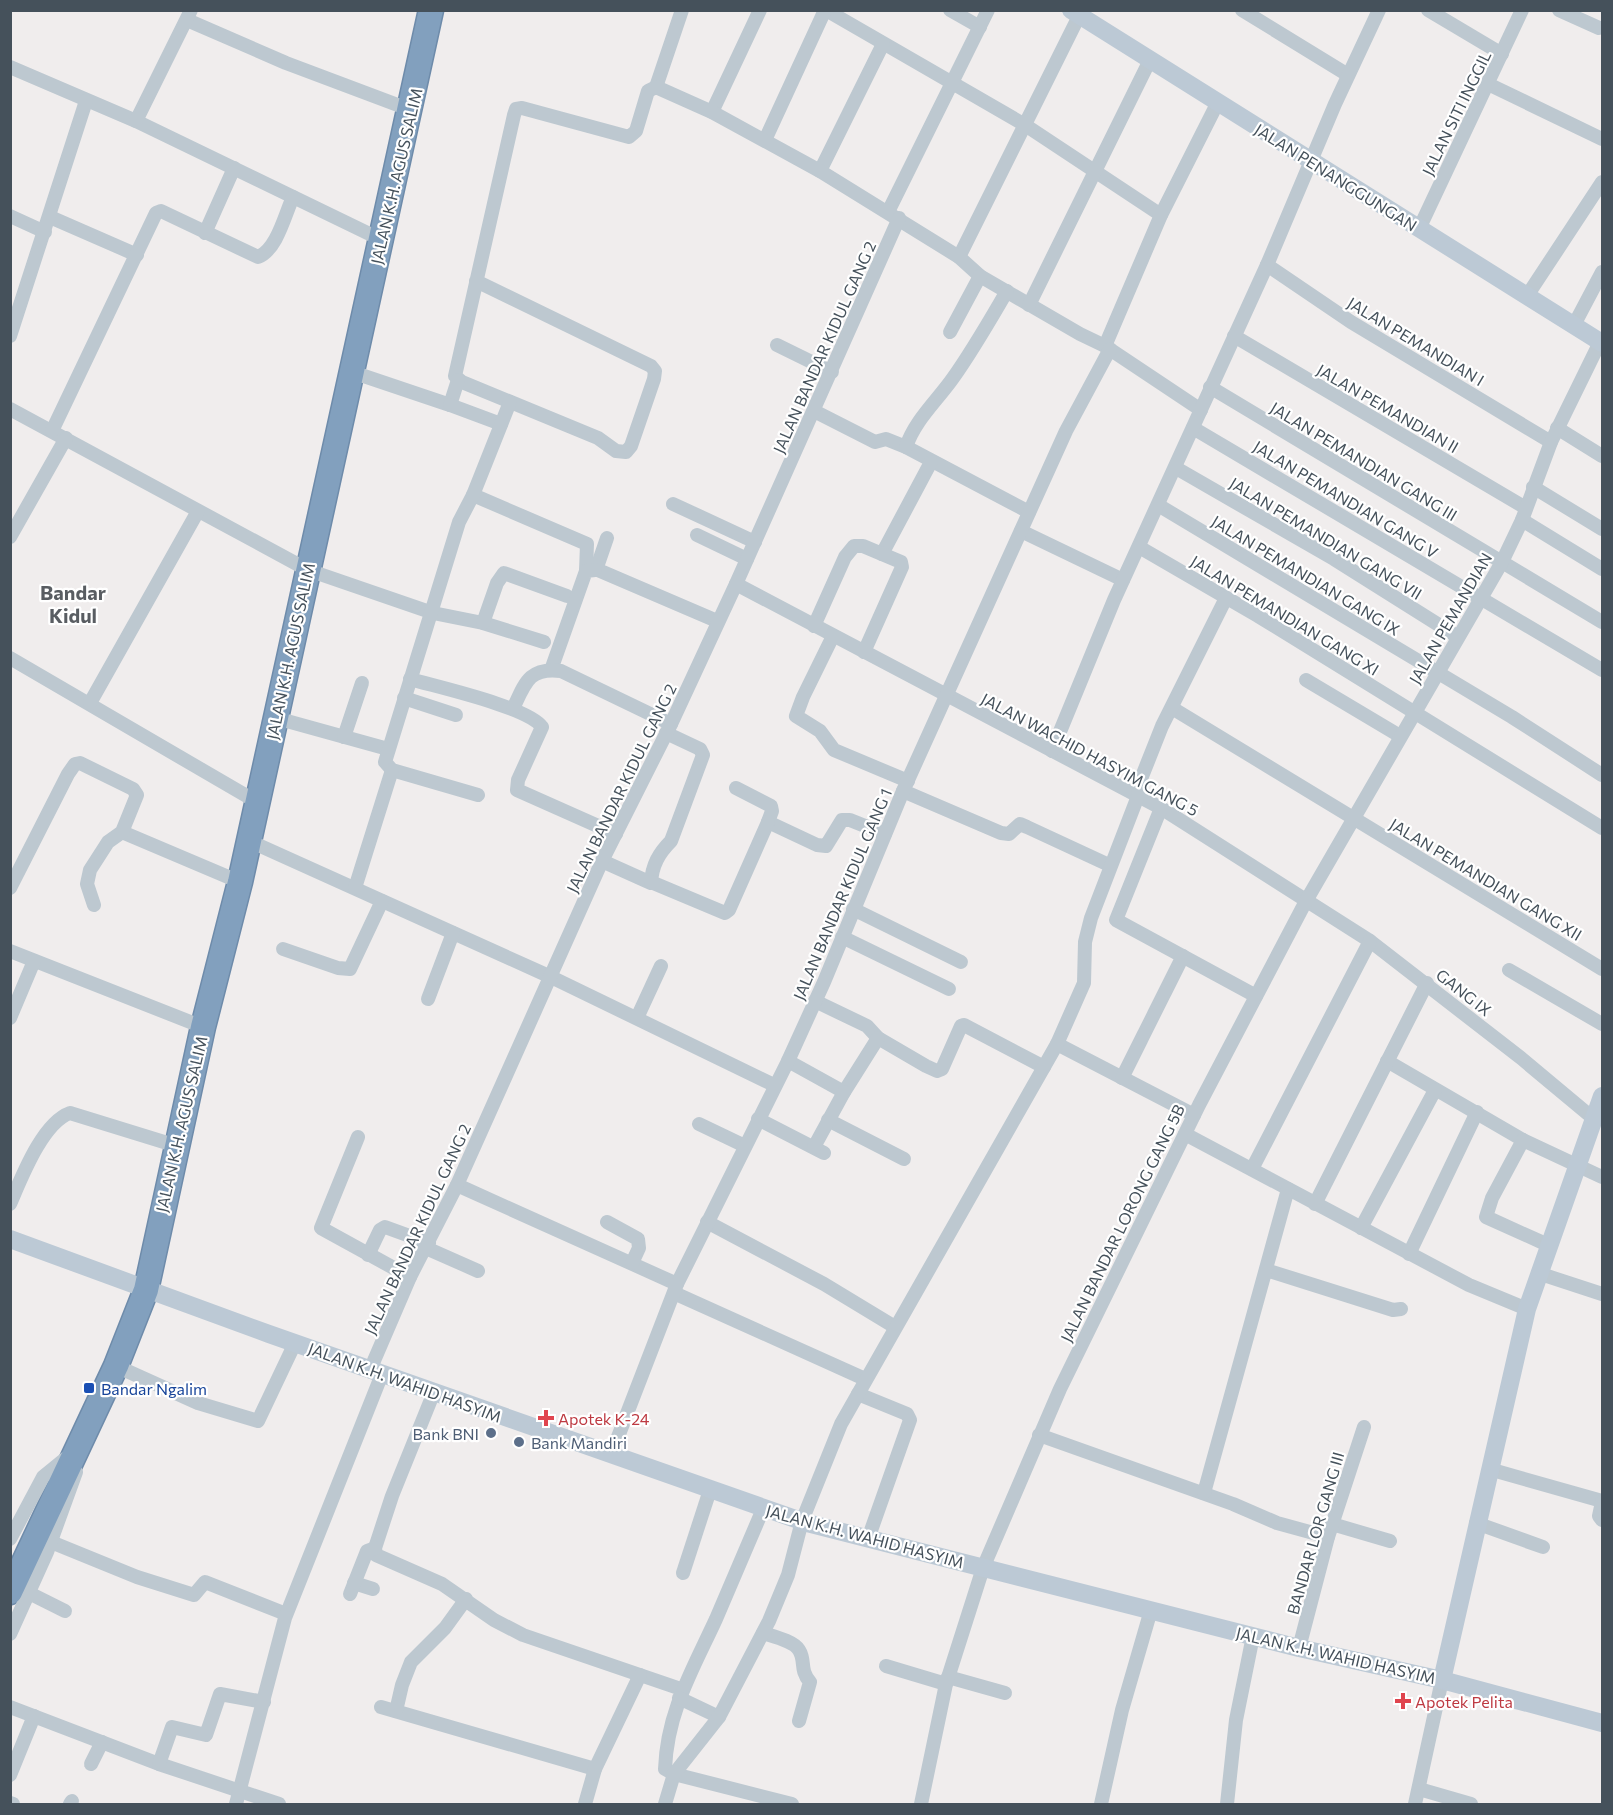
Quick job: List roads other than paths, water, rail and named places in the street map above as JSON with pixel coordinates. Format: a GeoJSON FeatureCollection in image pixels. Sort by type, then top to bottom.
{"type":"FeatureCollection","features":[{"type":"Feature","properties":{"kind":"highway","name":"JALAN K.H. AGUS SALIM"},"geometry":{"type":"LineString","coordinates":[[20,1593],[77,1450],[116,1366],[146,1290],[203,1028],[240,882],[247,840],[411,110],[431,10]]}},
{"type":"Feature","properties":{"kind":"main road","name":"JALAN PENANGGUNGAN"},"geometry":{"type":"LineString","coordinates":[[1075,13],[1601,342]]}},
{"type":"Feature","properties":{"kind":"main road"},"geometry":{"type":"LineString","coordinates":[[1442,1680],[1476,1523],[1527,1309],[1602,1096]]}},
{"type":"Feature","properties":{"kind":"main road","name":"JALAN K.H. WAHID HASYIM"},"geometry":{"type":"LineString","coordinates":[[10,1239],[376,1372],[802,1521],[1299,1648],[1442,1680],[1602,1723]]}},
{"type":"Feature","properties":{"kind":"street"},"geometry":{"type":"LineString","coordinates":[[450,405],[458,380],[456,373],[516,109],[522,108],[629,137],[636,131],[648,91],[656,87],[682,10]]}},
{"type":"Feature","properties":{"kind":"street"},"geometry":{"type":"LineString","coordinates":[[712,112],[760,10]]}},
{"type":"Feature","properties":{"kind":"street"},"geometry":{"type":"LineString","coordinates":[[765,140],[826,10],[1025,125],[1093,173],[1161,215]]}},
{"type":"Feature","properties":{"kind":"street"},"geometry":{"type":"LineString","coordinates":[[950,10],[980,27]]}},
{"type":"Feature","properties":{"kind":"street","name":"JALAN BANDAR KIDUL GANG 2"},"geometry":{"type":"LineString","coordinates":[[237,1799],[286,1614],[410,1277],[457,1185],[602,861],[669,728],[736,584],[832,372],[893,215],[988,10]]}},
{"type":"Feature","properties":{"kind":"street"},"geometry":{"type":"LineString","coordinates":[[1242,10],[1348,75]]}},
{"type":"Feature","properties":{"kind":"street"},"geometry":{"type":"LineString","coordinates":[[1428,10],[1502,54]]}},
{"type":"Feature","properties":{"kind":"street","name":"JALAN SITI INGGIL"},"geometry":{"type":"LineString","coordinates":[[1419,229],[1522,10]]}},
{"type":"Feature","properties":{"kind":"street"},"geometry":{"type":"LineString","coordinates":[[1560,10],[1599,28]]}},
{"type":"Feature","properties":{"kind":"street"},"geometry":{"type":"LineString","coordinates":[[959,257],[1025,125],[1075,13]]}},
{"type":"Feature","properties":{"kind":"street"},"geometry":{"type":"LineString","coordinates":[[1052,752],[1123,580],[1267,265],[1373,13]]}},
{"type":"Feature","properties":{"kind":"street"},"geometry":{"type":"LineString","coordinates":[[136,121],[189,15],[286,63],[411,110]]}},
{"type":"Feature","properties":{"kind":"street"},"geometry":{"type":"LineString","coordinates":[[820,171],[884,44]]}},
{"type":"Feature","properties":{"kind":"street"},"geometry":{"type":"LineString","coordinates":[[1029,305],[1150,60]]}},
{"type":"Feature","properties":{"kind":"street"},"geometry":{"type":"LineString","coordinates":[[10,67],[136,121],[382,240]]}},
{"type":"Feature","properties":{"kind":"street"},"geometry":{"type":"LineString","coordinates":[[1488,84],[1602,139]]}},
{"type":"Feature","properties":{"kind":"street"},"geometry":{"type":"LineString","coordinates":[[656,87],[712,112],[820,171],[959,257],[980,276],[1107,347],[1201,410]]}},
{"type":"Feature","properties":{"kind":"street"},"geometry":{"type":"LineString","coordinates":[[10,336],[86,101]]}},
{"type":"Feature","properties":{"kind":"street","name":"JALAN BANDAR KIDUL GANG 1"},"geometry":{"type":"LineString","coordinates":[[611,1455],[676,1289],[774,1085],[788,1061],[906,786],[1066,431],[1107,347],[1161,215],[1218,102]]}},
{"type":"Feature","properties":{"kind":"street"},"geometry":{"type":"LineString","coordinates":[[205,233],[234,168]]}},
{"type":"Feature","properties":{"kind":"street"},"geometry":{"type":"LineString","coordinates":[[1527,296],[1602,182]]}},
{"type":"Feature","properties":{"kind":"street"},"geometry":{"type":"LineString","coordinates":[[52,431],[156,213],[161,212],[258,258],[264,255],[273,243],[292,196]]}},
{"type":"Feature","properties":{"kind":"street"},"geometry":{"type":"LineString","coordinates":[[10,216],[45,232]]}},
{"type":"Feature","properties":{"kind":"street"},"geometry":{"type":"LineString","coordinates":[[50,217],[137,255]]}},
{"type":"Feature","properties":{"kind":"street","name":"JALAN PEMANDIAN I"},"geometry":{"type":"LineString","coordinates":[[1267,265],[1351,321],[1551,442]]}},
{"type":"Feature","properties":{"kind":"street"},"geometry":{"type":"LineString","coordinates":[[1574,325],[1602,272]]}},
{"type":"Feature","properties":{"kind":"street"},"geometry":{"type":"LineString","coordinates":[[950,332],[980,276]]}},
{"type":"Feature","properties":{"kind":"street"},"geometry":{"type":"LineString","coordinates":[[458,380],[598,438],[616,451],[626,452],[631,446],[655,371],[651,366],[476,281]]}},
{"type":"Feature","properties":{"kind":"street"},"geometry":{"type":"LineString","coordinates":[[906,447],[917,421],[926,414],[952,380],[1007,291]]}},
{"type":"Feature","properties":{"kind":"street","name":"JALAN PEMANDIAN II"},"geometry":{"type":"LineString","coordinates":[[1234,336],[1524,514],[1602,569]]}},
{"type":"Feature","properties":{"kind":"street","name":"JALAN PEMANDIAN"},"geometry":{"type":"LineString","coordinates":[[1306,901],[1353,816],[1502,562],[1524,514],[1557,428],[1601,342]]}},
{"type":"Feature","properties":{"kind":"street"},"geometry":{"type":"LineString","coordinates":[[777,345],[832,372]]}},
{"type":"Feature","properties":{"kind":"street"},"geometry":{"type":"LineString","coordinates":[[352,372],[501,424]]}},
{"type":"Feature","properties":{"kind":"street","name":"JALAN PEMANDIAN GANG III"},"geometry":{"type":"LineString","coordinates":[[1210,387],[1602,622]]}},
{"type":"Feature","properties":{"kind":"street"},"geometry":{"type":"LineString","coordinates":[[478,795],[392,770],[386,762],[388,749],[433,613],[459,522],[473,495],[510,402]]}},
{"type":"Feature","properties":{"kind":"street"},"geometry":{"type":"LineString","coordinates":[[10,409],[308,570],[433,613],[483,623],[544,642]]}},
{"type":"Feature","properties":{"kind":"street"},"geometry":{"type":"LineString","coordinates":[[814,411],[875,442],[886,439],[906,447],[1029,512]]}},
{"type":"Feature","properties":{"kind":"street","name":"JALAN PEMANDIAN GANG V"},"geometry":{"type":"LineString","coordinates":[[1193,428],[1602,670]]}},
{"type":"Feature","properties":{"kind":"street"},"geometry":{"type":"LineString","coordinates":[[1557,428],[1602,456]]}},
{"type":"Feature","properties":{"kind":"street"},"geometry":{"type":"LineString","coordinates":[[10,537],[66,438]]}},
{"type":"Feature","properties":{"kind":"street"},"geometry":{"type":"LineString","coordinates":[[882,554],[931,462]]}},
{"type":"Feature","properties":{"kind":"street","name":"JALAN PEMANDIAN GANG VII"},"geometry":{"type":"LineString","coordinates":[[1176,468],[1334,559],[1458,637]]}},
{"type":"Feature","properties":{"kind":"street"},"geometry":{"type":"LineString","coordinates":[[1533,487],[1602,529]]}},
{"type":"Feature","properties":{"kind":"street"},"geometry":{"type":"LineString","coordinates":[[473,495],[587,544],[592,570],[551,670]]}},
{"type":"Feature","properties":{"kind":"street"},"geometry":{"type":"LineString","coordinates":[[673,504],[755,542]]}},
{"type":"Feature","properties":{"kind":"street","name":"JALAN PEMANDIAN GANG IX"},"geometry":{"type":"LineString","coordinates":[[1158,505],[1602,775]]}},
{"type":"Feature","properties":{"kind":"street"},"geometry":{"type":"LineString","coordinates":[[90,703],[198,511]]}},
{"type":"Feature","properties":{"kind":"street"},"geometry":{"type":"LineString","coordinates":[[1021,531],[1123,580]]}},
{"type":"Feature","properties":{"kind":"street"},"geometry":{"type":"LineString","coordinates":[[697,536],[747,559]]}},
{"type":"Feature","properties":{"kind":"street"},"geometry":{"type":"LineString","coordinates":[[592,570],[597,567],[607,538]]}},
{"type":"Feature","properties":{"kind":"street"},"geometry":{"type":"LineString","coordinates":[[814,626],[844,557],[854,546],[863,546],[900,562],[902,567],[864,651]]}},
{"type":"Feature","properties":{"kind":"street","name":"JALAN PEMANDIAN GANG XI"},"geometry":{"type":"LineString","coordinates":[[1139,547],[1602,828]]}},
{"type":"Feature","properties":{"kind":"street"},"geometry":{"type":"LineString","coordinates":[[592,570],[717,621]]}},
{"type":"Feature","properties":{"kind":"street"},"geometry":{"type":"LineString","coordinates":[[483,623],[497,583],[504,573],[567,596]]}},
{"type":"Feature","properties":{"kind":"street","name":"JALAN WACHID HASYIM GANG 5"},"geometry":{"type":"LineString","coordinates":[[736,584],[1161,808],[1306,901]]}},
{"type":"Feature","properties":{"kind":"street"},"geometry":{"type":"LineString","coordinates":[[665,1804],[674,1774],[719,1717],[763,1633],[788,1575],[802,1521],[828,1452],[895,1327],[1057,1044],[1084,983],[1085,942],[1110,865],[1138,796],[1140,779],[1226,598]]}},
{"type":"Feature","properties":{"kind":"street"},"geometry":{"type":"LineString","coordinates":[[833,636],[803,696],[796,716],[820,730],[834,750],[1001,833],[1009,834],[1020,824],[1110,865]]}},
{"type":"Feature","properties":{"kind":"street"},"geometry":{"type":"LineString","coordinates":[[10,657],[257,802]]}},
{"type":"Feature","properties":{"kind":"street"},"geometry":{"type":"LineString","coordinates":[[513,710],[531,675],[543,669],[551,670],[581,680],[669,728],[700,749],[703,755],[671,841],[661,851],[653,866],[651,882]]}},
{"type":"Feature","properties":{"kind":"street"},"geometry":{"type":"LineString","coordinates":[[410,679],[513,710],[539,723],[542,728],[518,780],[517,790],[616,834]]}},
{"type":"Feature","properties":{"kind":"street"},"geometry":{"type":"LineString","coordinates":[[1306,680],[1400,736]]}},
{"type":"Feature","properties":{"kind":"street"},"geometry":{"type":"LineString","coordinates":[[344,737],[362,683]]}},
{"type":"Feature","properties":{"kind":"street"},"geometry":{"type":"LineString","coordinates":[[404,698],[456,715]]}},
{"type":"Feature","properties":{"kind":"street","name":"JALAN PEMANDIAN GANG XII"},"geometry":{"type":"LineString","coordinates":[[1172,708],[1602,969]]}},
{"type":"Feature","properties":{"kind":"street"},"geometry":{"type":"LineString","coordinates":[[276,718],[388,749]]}},
{"type":"Feature","properties":{"kind":"street"},"geometry":{"type":"LineString","coordinates":[[10,888],[68,774],[78,763],[136,792],[136,798],[122,832],[108,842],[90,870],[87,884],[94,905]]}},
{"type":"Feature","properties":{"kind":"street"},"geometry":{"type":"LineString","coordinates":[[355,888],[392,770]]}},
{"type":"Feature","properties":{"kind":"street"},"geometry":{"type":"LineString","coordinates":[[602,861],[725,913],[729,910],[772,811],[771,806],[735,789]]}},
{"type":"Feature","properties":{"kind":"street"},"geometry":{"type":"LineString","coordinates":[[1161,808],[1116,920],[1256,996]]}},
{"type":"Feature","properties":{"kind":"street"},"geometry":{"type":"LineString","coordinates":[[768,822],[817,845],[826,846],[842,820],[850,820],[885,834]]}},
{"type":"Feature","properties":{"kind":"street"},"geometry":{"type":"LineString","coordinates":[[122,832],[240,882]]}},
{"type":"Feature","properties":{"kind":"street"},"geometry":{"type":"LineString","coordinates":[[247,840],[551,977],[774,1085]]}},
{"type":"Feature","properties":{"kind":"street"},"geometry":{"type":"LineString","coordinates":[[283,949],[338,968],[350,969],[382,901]]}},
{"type":"Feature","properties":{"kind":"street","name":"GANG IX"},"geometry":{"type":"LineString","coordinates":[[1306,901],[1370,941],[1427,983],[1594,1119]]}},
{"type":"Feature","properties":{"kind":"street","name":"JALAN BANDAR LORONG GANG 5B"},"geometry":{"type":"LineString","coordinates":[[921,1804],[947,1680],[983,1568],[1039,1435],[1090,1325],[1194,1115],[1306,901]]}},
{"type":"Feature","properties":{"kind":"street"},"geometry":{"type":"LineString","coordinates":[[853,909],[961,962]]}},
{"type":"Feature","properties":{"kind":"street"},"geometry":{"type":"LineString","coordinates":[[428,999],[453,933]]}},
{"type":"Feature","properties":{"kind":"street"},"geometry":{"type":"LineString","coordinates":[[842,937],[949,989]]}},
{"type":"Feature","properties":{"kind":"street"},"geometry":{"type":"LineString","coordinates":[[1252,1169],[1370,941]]}},
{"type":"Feature","properties":{"kind":"street"},"geometry":{"type":"LineString","coordinates":[[10,951],[203,1028]]}},
{"type":"Feature","properties":{"kind":"street"},"geometry":{"type":"LineString","coordinates":[[1122,1078],[1183,956]]}},
{"type":"Feature","properties":{"kind":"street"},"geometry":{"type":"LineString","coordinates":[[10,1018],[34,962]]}},
{"type":"Feature","properties":{"kind":"street"},"geometry":{"type":"LineString","coordinates":[[637,1018],[661,966]]}},
{"type":"Feature","properties":{"kind":"street"},"geometry":{"type":"LineString","coordinates":[[1509,970],[1602,1024]]}},
{"type":"Feature","properties":{"kind":"street"},"geometry":{"type":"LineString","coordinates":[[1315,1204],[1427,983]]}},
{"type":"Feature","properties":{"kind":"street"},"geometry":{"type":"LineString","coordinates":[[815,1001],[867,1026],[878,1038],[926,1066],[941,1071],[961,1026],[964,1025],[1044,1067]]}},
{"type":"Feature","properties":{"kind":"street"},"geometry":{"type":"LineString","coordinates":[[758,1119],[819,1150],[828,1120],[878,1038]]}},
{"type":"Feature","properties":{"kind":"street"},"geometry":{"type":"LineString","coordinates":[[1057,1044],[1194,1115]]}},
{"type":"Feature","properties":{"kind":"street"},"geometry":{"type":"LineString","coordinates":[[788,1061],[843,1092]]}},
{"type":"Feature","properties":{"kind":"street"},"geometry":{"type":"LineString","coordinates":[[1387,1061],[1523,1140],[1576,1167],[1602,1177]]}},
{"type":"Feature","properties":{"kind":"street"},"geometry":{"type":"LineString","coordinates":[[1361,1228],[1434,1090]]}},
{"type":"Feature","properties":{"kind":"street"},"geometry":{"type":"LineString","coordinates":[[1410,1254],[1477,1112]]}},
{"type":"Feature","properties":{"kind":"street"},"geometry":{"type":"LineString","coordinates":[[10,1204],[31,1155],[60,1119],[70,1113],[177,1146]]}},
{"type":"Feature","properties":{"kind":"street"},"geometry":{"type":"LineString","coordinates":[[828,1120],[904,1159]]}},
{"type":"Feature","properties":{"kind":"street"},"geometry":{"type":"LineString","coordinates":[[699,1124],[745,1146]]}},
{"type":"Feature","properties":{"kind":"street"},"geometry":{"type":"LineString","coordinates":[[1185,1134],[1469,1285],[1527,1309]]}},
{"type":"Feature","properties":{"kind":"street"},"geometry":{"type":"LineString","coordinates":[[358,1137],[321,1225],[324,1231],[410,1277]]}},
{"type":"Feature","properties":{"kind":"street"},"geometry":{"type":"LineString","coordinates":[[1523,1140],[1492,1198],[1486,1217],[1548,1245]]}},
{"type":"Feature","properties":{"kind":"street"},"geometry":{"type":"LineString","coordinates":[[457,1185],[632,1263],[676,1289],[866,1379]]}},
{"type":"Feature","properties":{"kind":"street"},"geometry":{"type":"LineString","coordinates":[[1204,1493],[1288,1189]]}},
{"type":"Feature","properties":{"kind":"street"},"geometry":{"type":"LineString","coordinates":[[607,1221],[638,1239],[639,1248],[632,1263]]}},
{"type":"Feature","properties":{"kind":"street"},"geometry":{"type":"LineString","coordinates":[[707,1222],[824,1284],[895,1327]]}},
{"type":"Feature","properties":{"kind":"street"},"geometry":{"type":"LineString","coordinates":[[368,1255],[380,1230],[385,1227],[478,1271]]}},
{"type":"Feature","properties":{"kind":"street"},"geometry":{"type":"LineString","coordinates":[[1266,1270],[1393,1310],[1401,1309]]}},
{"type":"Feature","properties":{"kind":"street"},"geometry":{"type":"LineString","coordinates":[[1538,1273],[1602,1294]]}},
{"type":"Feature","properties":{"kind":"street"},"geometry":{"type":"LineString","coordinates":[[116,1366],[198,1403],[258,1421],[295,1343]]}},
{"type":"Feature","properties":{"kind":"street"},"geometry":{"type":"LineString","coordinates":[[434,1392],[392,1496],[375,1548],[376,1555],[442,1584],[494,1620],[523,1635],[640,1675],[680,1694],[719,1717]]}},
{"type":"Feature","properties":{"kind":"street"},"geometry":{"type":"LineString","coordinates":[[858,1394],[907,1414],[910,1420],[868,1539]]}},
{"type":"Feature","properties":{"kind":"street","name":"BANDAR LOR GANG III"},"geometry":{"type":"LineString","coordinates":[[1299,1648],[1330,1531],[1364,1427]]}},
{"type":"Feature","properties":{"kind":"street"},"geometry":{"type":"LineString","coordinates":[[1039,1435],[1204,1493],[1277,1523],[1390,1541]]}},
{"type":"Feature","properties":{"kind":"street"},"geometry":{"type":"LineString","coordinates":[[12,1530],[43,1477],[77,1450]]}},
{"type":"Feature","properties":{"kind":"street"},"geometry":{"type":"LineString","coordinates":[[10,1634],[20,1593],[51,1542],[71,1491],[77,1470],[77,1450]]}},
{"type":"Feature","properties":{"kind":"street"},"geometry":{"type":"LineString","coordinates":[[1489,1469],[1602,1502],[1599,1516],[1602,1520]]}},
{"type":"Feature","properties":{"kind":"street"},"geometry":{"type":"LineString","coordinates":[[683,1573],[710,1490]]}},
{"type":"Feature","properties":{"kind":"street"},"geometry":{"type":"LineString","coordinates":[[763,1509],[723,1603],[680,1694],[667,1744],[665,1767],[666,1771],[674,1774],[763,1801],[792,1804]]}},
{"type":"Feature","properties":{"kind":"street"},"geometry":{"type":"LineString","coordinates":[[1476,1523],[1543,1547]]}},
{"type":"Feature","properties":{"kind":"street"},"geometry":{"type":"LineString","coordinates":[[51,1542],[137,1577],[194,1595],[205,1582],[286,1614]]}},
{"type":"Feature","properties":{"kind":"street"},"geometry":{"type":"LineString","coordinates":[[373,1589],[352,1589],[367,1551],[375,1548]]}},
{"type":"Feature","properties":{"kind":"street"},"geometry":{"type":"LineString","coordinates":[[20,1593],[65,1611]]}},
{"type":"Feature","properties":{"kind":"street"},"geometry":{"type":"LineString","coordinates":[[396,1711],[402,1685],[411,1662],[445,1628],[466,1599]]}},
{"type":"Feature","properties":{"kind":"street"},"geometry":{"type":"LineString","coordinates":[[1101,1804],[1122,1710],[1151,1610]]}},
{"type":"Feature","properties":{"kind":"street"},"geometry":{"type":"LineString","coordinates":[[763,1633],[795,1646],[800,1652],[803,1672],[810,1682],[799,1721]]}},
{"type":"Feature","properties":{"kind":"street"},"geometry":{"type":"LineString","coordinates":[[1227,1804],[1236,1720],[1253,1636]]}},
{"type":"Feature","properties":{"kind":"street"},"geometry":{"type":"LineString","coordinates":[[886,1666],[1005,1693]]}},
{"type":"Feature","properties":{"kind":"street"},"geometry":{"type":"LineString","coordinates":[[585,1804],[595,1769],[640,1675]]}},
{"type":"Feature","properties":{"kind":"street"},"geometry":{"type":"LineString","coordinates":[[1415,1804],[1442,1680]]}},
{"type":"Feature","properties":{"kind":"street"},"geometry":{"type":"LineString","coordinates":[[159,1764],[172,1727],[206,1735],[220,1694],[264,1702]]}},
{"type":"Feature","properties":{"kind":"street"},"geometry":{"type":"LineString","coordinates":[[10,1707],[159,1764],[237,1799],[279,1804]]}},
{"type":"Feature","properties":{"kind":"street"},"geometry":{"type":"LineString","coordinates":[[381,1707],[595,1769]]}},
{"type":"Feature","properties":{"kind":"street"},"geometry":{"type":"LineString","coordinates":[[10,1775],[34,1716]]}},
{"type":"Feature","properties":{"kind":"street"},"geometry":{"type":"LineString","coordinates":[[91,1764],[102,1742]]}},
{"type":"Feature","properties":{"kind":"street"},"geometry":{"type":"LineString","coordinates":[[1419,1789],[1471,1804]]}},
{"type":"Feature","properties":{"kind":"place","name":"Bandar Ngalim"},"geometry":{"type":"Point","coordinates":[89,1388]}},
{"type":"Feature","properties":{"kind":"place","name":"Apotek K-24"},"geometry":{"type":"Point","coordinates":[546,1418]}},
{"type":"Feature","properties":{"kind":"place","name":"Bank BNI"},"geometry":{"type":"Point","coordinates":[491,1433]}},
{"type":"Feature","properties":{"kind":"place","name":"Bank Mandiri"},"geometry":{"type":"Point","coordinates":[519,1442]}},
{"type":"Feature","properties":{"kind":"place","name":"Apotek Pelita"},"geometry":{"type":"Point","coordinates":[1403,1701]}},
{"type":"Feature","properties":{"kind":"district","name":"Bandar Kidul"},"geometry":{"type":"Point","coordinates":[73,604]}}]}
